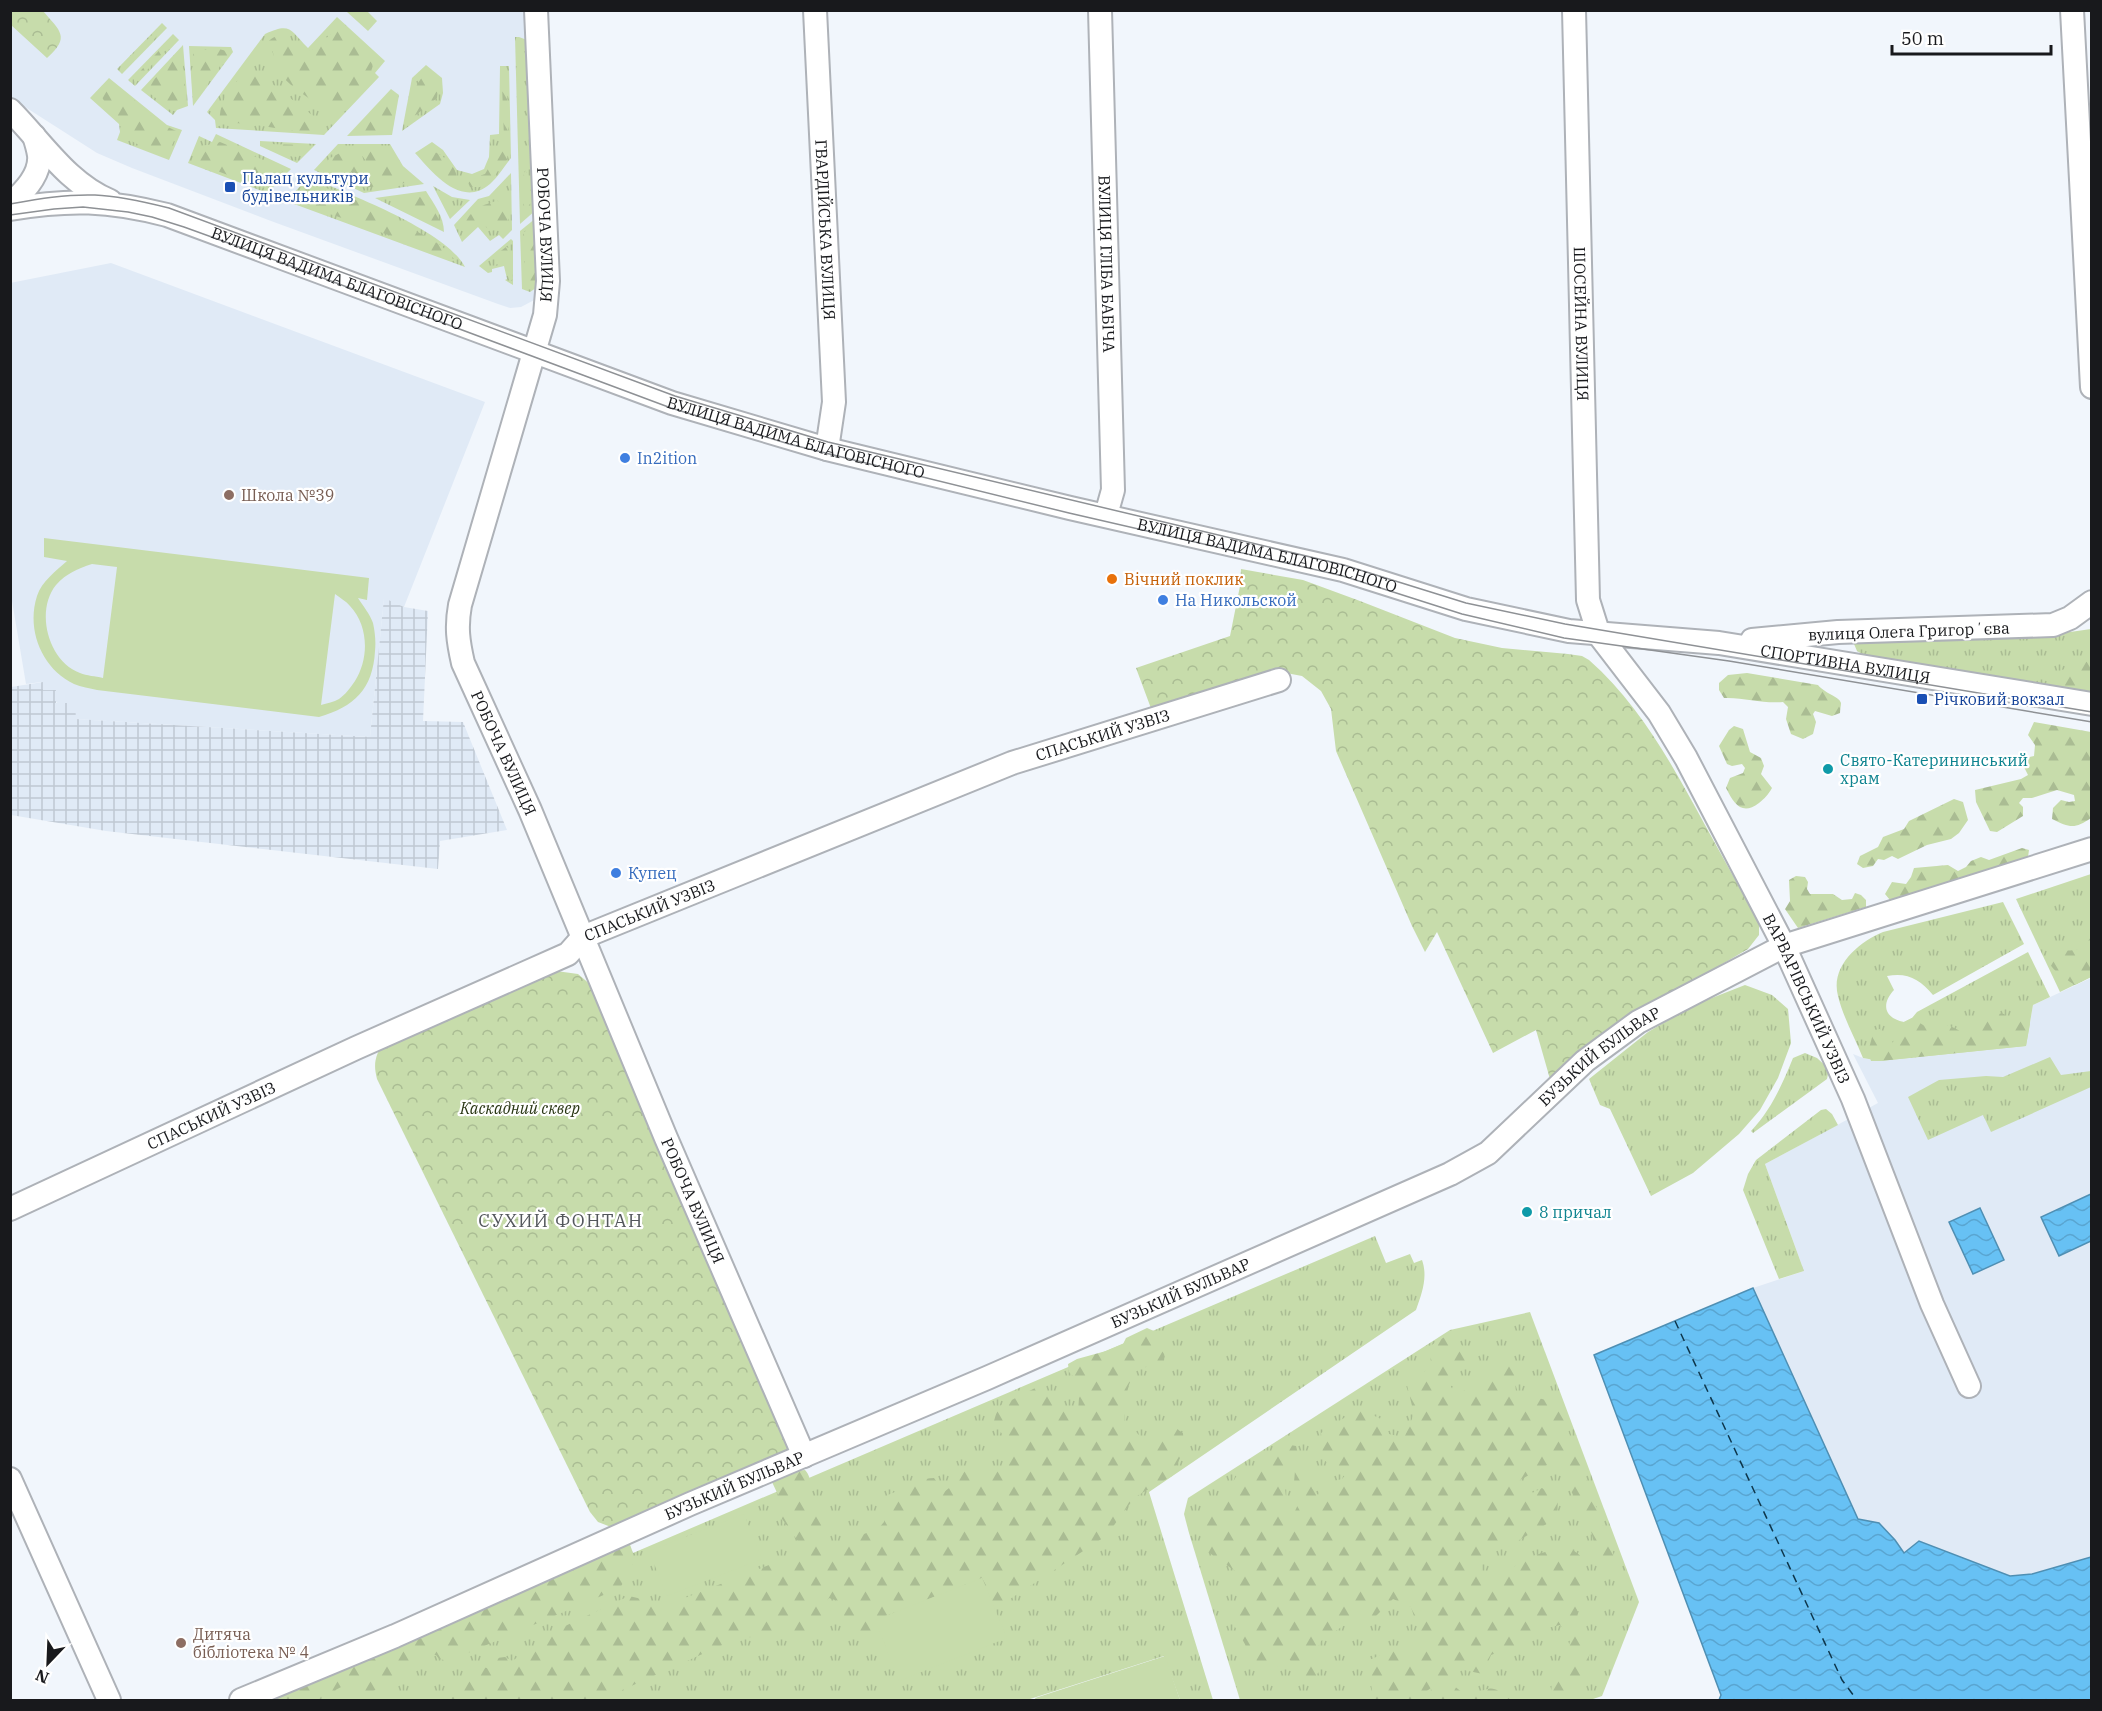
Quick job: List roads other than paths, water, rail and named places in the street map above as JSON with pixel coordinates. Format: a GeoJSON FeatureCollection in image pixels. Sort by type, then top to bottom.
{"type":"FeatureCollection","features":[{"type":"Feature","properties":{"kind":"street","name":"РОБОЧА ВУЛИЦЯ"},"geometry":{"type":"LineString","coordinates":[[536,10],[548,281],[545,315],[460,605],[457,625],[463,663],[531,810],[666,1138],[804,1456]]}},
{"type":"Feature","properties":{"kind":"street","name":"ГВАРДІЙСЬКА ВУЛИЦЯ"},"geometry":{"type":"LineString","coordinates":[[815,10],[834,402],[827,449]]}},
{"type":"Feature","properties":{"kind":"street","name":"ВУЛИЦЯ ГЛІБА БАБІЧА"},"geometry":{"type":"LineString","coordinates":[[1100,10],[1113,490],[1106,515]]}},
{"type":"Feature","properties":{"kind":"street","name":"ШОСЕЙНА ВУЛИЦЯ"},"geometry":{"type":"LineString","coordinates":[[1574,10],[1588,600],[1599,635]]}},
{"type":"Feature","properties":{"kind":"street"},"geometry":{"type":"LineString","coordinates":[[2072,10],[2091,387]]}},
{"type":"Feature","properties":{"kind":"street"},"geometry":{"type":"LineString","coordinates":[[10,110],[34,134],[68,175],[95,195],[117,204]]}},
{"type":"Feature","properties":{"kind":"street"},"geometry":{"type":"LineString","coordinates":[[10,204],[28,186],[37,169],[39,156],[34,134]]}},
{"type":"Feature","properties":{"kind":"street","name":"ВУЛИЦЯ ВАДИМА БЛАГОВІСНОГО"},"geometry":{"type":"LineString","coordinates":[[10,209],[65,201],[117,204],[186,221],[672,403],[827,449],[1343,570],[1466,609],[1569,631],[1599,635]]}},
{"type":"Feature","properties":{"kind":"street","name":"вулиця Олега Григорʼєва"},"geometry":{"type":"LineString","coordinates":[[1719,643],[1838,632],[2053,625],[2070,618],[2091,602]]}},
{"type":"Feature","properties":{"kind":"street","name":"СПОРТИВНА ВУЛИЦЯ"},"geometry":{"type":"LineString","coordinates":[[1599,635],[1719,643],[2091,704]]}},
{"type":"Feature","properties":{"kind":"street","name":"ВАРВАРІВСЬКИЙ УЗВІЗ"},"geometry":{"type":"LineString","coordinates":[[1599,635],[1659,713],[1686,758],[1784,946],[1853,1099],[1932,1304],[1969,1386]]}},
{"type":"Feature","properties":{"kind":"street","name":"СПАСЬКИЙ УЗВІЗ"},"geometry":{"type":"LineString","coordinates":[[10,1209],[356,1048],[568,954],[583,937],[1012,763],[1279,680]]}},
{"type":"Feature","properties":{"kind":"street","name":"БУЗЬКИЙ БУЛЬВАР"},"geometry":{"type":"LineString","coordinates":[[241,1701],[395,1636],[670,1513],[1450,1174],[1488,1153],[1585,1060],[1638,1022],[1784,946],[2091,849]]}},
{"type":"Feature","properties":{"kind":"street"},"geometry":{"type":"LineString","coordinates":[[10,1479],[109,1701]]}},
{"type":"Feature","properties":{"kind":"water"},"geometry":{"type":"Polygon","coordinates":[[[2091,1194],[2091,1241],[2059,1256],[2041,1217],[2091,1194]]]}},
{"type":"Feature","properties":{"kind":"water"},"geometry":{"type":"Polygon","coordinates":[[[1980,1208],[2004,1260],[1973,1274],[1949,1222],[1980,1208]]]}},
{"type":"Feature","properties":{"kind":"water"},"geometry":{"type":"Polygon","coordinates":[[[1753,1288],[1858,1519],[1879,1523],[1904,1553],[1919,1541],[2010,1576],[2032,1574],[2091,1557],[2091,1700],[1719,1700],[1721,1695],[1594,1355],[1753,1288]]]}},
{"type":"Feature","properties":{"kind":"tram line"},"geometry":{"type":"LineString","coordinates":[[10,204],[63,196],[95,195],[123,198],[169,208],[675,396],[828,442],[1344,565],[1466,603],[1565,624],[2092,712]]}},
{"type":"Feature","properties":{"kind":"tram line"},"geometry":{"type":"LineString","coordinates":[[10,215],[83,207],[152,217],[256,253],[671,408],[789,444],[1069,513],[1343,576],[1462,614],[1564,638],[1729,661],[2092,722]]}},
{"type":"Feature","properties":{"kind":"place","name":"Палац культури будівельників"},"geometry":{"type":"Point","coordinates":[230,187]}},
{"type":"Feature","properties":{"kind":"place","name":"In2ition"},"geometry":{"type":"Point","coordinates":[625,458]}},
{"type":"Feature","properties":{"kind":"place","name":"Школа №39"},"geometry":{"type":"Point","coordinates":[229,495]}},
{"type":"Feature","properties":{"kind":"place","name":"Вічний поклик"},"geometry":{"type":"Point","coordinates":[1112,579]}},
{"type":"Feature","properties":{"kind":"place","name":"На Никольской"},"geometry":{"type":"Point","coordinates":[1163,600]}},
{"type":"Feature","properties":{"kind":"place","name":"Річковий вокзал"},"geometry":{"type":"Point","coordinates":[1922,699]}},
{"type":"Feature","properties":{"kind":"place","name":"Свято-Катерининський храм"},"geometry":{"type":"Point","coordinates":[1828,769]}},
{"type":"Feature","properties":{"kind":"place","name":"Купец"},"geometry":{"type":"Point","coordinates":[616,873]}},
{"type":"Feature","properties":{"kind":"place","name":"8 причал"},"geometry":{"type":"Point","coordinates":[1527,1212]}},
{"type":"Feature","properties":{"kind":"place","name":"Дитяча бібліотека № 4"},"geometry":{"type":"Point","coordinates":[181,1643]}},
{"type":"Feature","properties":{"kind":"district","name":"СУХИЙ ФОНТАН"},"geometry":{"type":"Point","coordinates":[561,1220]}},
{"type":"Feature","properties":{"kind":"park label","name":"Каскадний сквер"},"geometry":{"type":"Point","coordinates":[520,1108]}}]}
